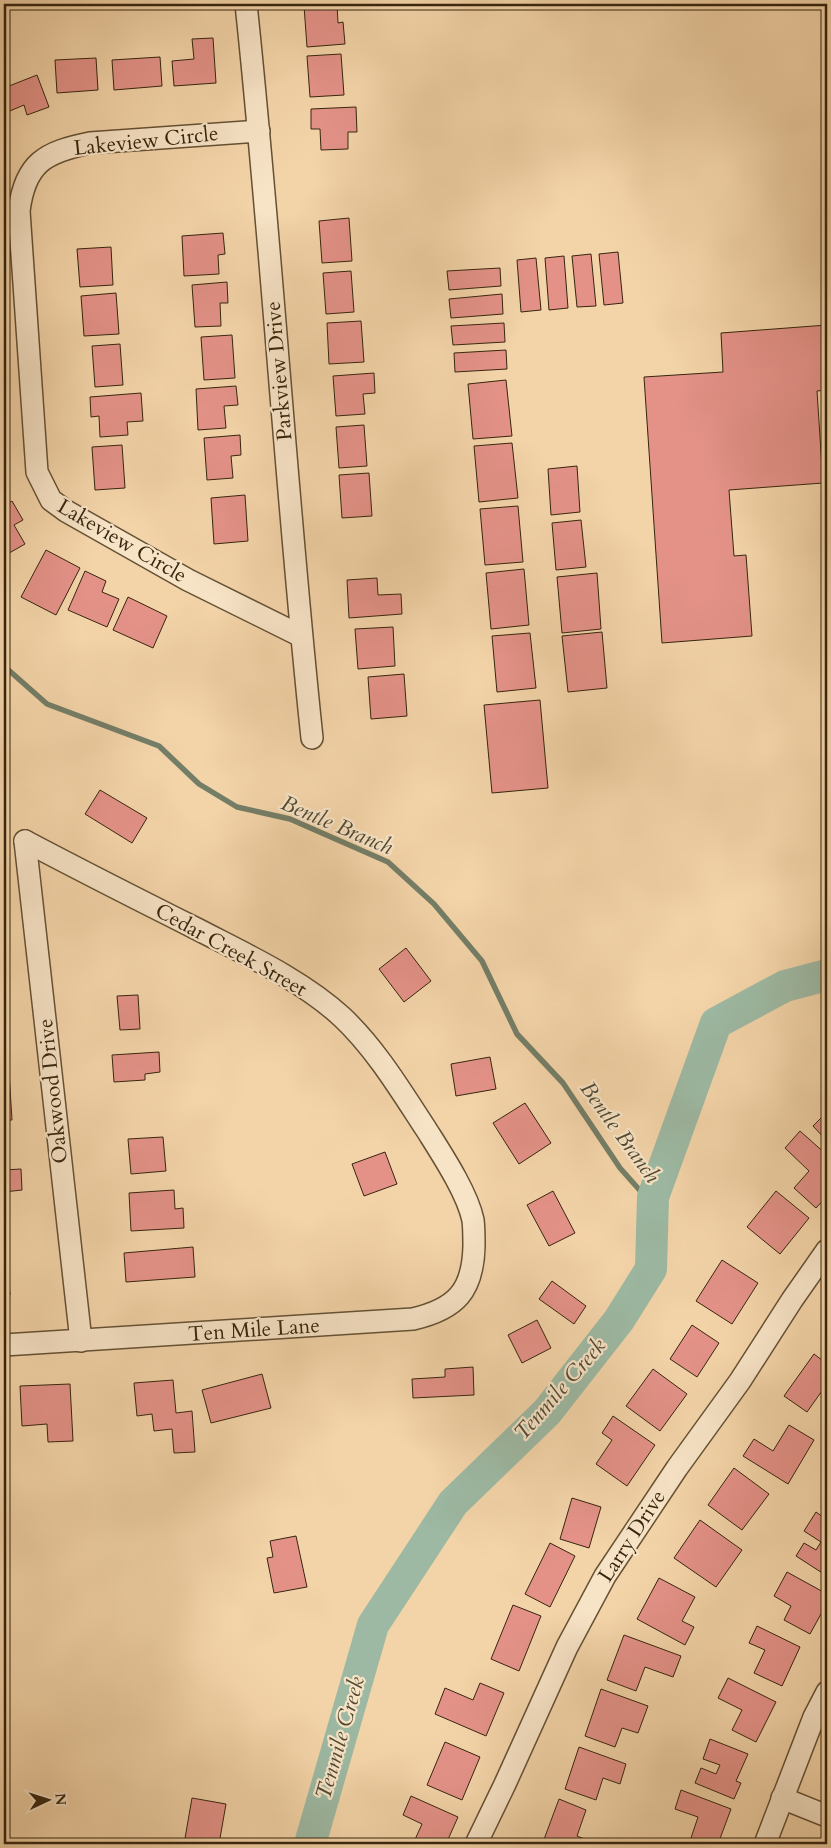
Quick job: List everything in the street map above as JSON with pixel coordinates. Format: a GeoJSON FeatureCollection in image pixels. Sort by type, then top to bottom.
{"type":"FeatureCollection","features":[{"type":"Feature","properties":{"kind":"street","name":"Parkview Drive"},"geometry":{"type":"LineString","coordinates":[[246,4],[259,131],[301,636],[312,738]]}},
{"type":"Feature","properties":{"kind":"street","name":"Lakeview Circle"},"geometry":{"type":"LineString","coordinates":[[259,131],[90,143],[52,154],[38,164],[28,176],[21,192],[19,211],[37,472],[51,500],[66,511],[188,580],[301,636]]}},
{"type":"Feature","properties":{"kind":"street","name":"Cedar Creek Street"},"geometry":{"type":"LineString","coordinates":[[25,841],[252,957],[293,981],[342,1017],[367,1045],[399,1088],[443,1155],[473,1220],[474,1261]]}},
{"type":"Feature","properties":{"kind":"street","name":"Oakwood Drive"},"geometry":{"type":"LineString","coordinates":[[25,841],[81,1341]]}},
{"type":"Feature","properties":{"kind":"street","name":"Larry Drive"},"geometry":{"type":"LineString","coordinates":[[476,1844],[567,1647],[605,1576],[677,1468],[740,1381],[827,1250]]}},
{"type":"Feature","properties":{"kind":"street","name":"Ten Mile Lane"},"geometry":{"type":"LineString","coordinates":[[4,1345],[413,1319],[434,1314],[453,1302],[466,1287],[474,1261]]}},
{"type":"Feature","properties":{"kind":"street"},"geometry":{"type":"LineString","coordinates":[[765,1844],[814,1717],[827,1692]]}},
{"type":"Feature","properties":{"kind":"street"},"geometry":{"type":"LineString","coordinates":[[782,1798],[827,1816]]}},
{"type":"Feature","properties":{"kind":"building"},"geometry":{"type":"Polygon","coordinates":[[[337,4],[338,23],[343,22],[345,44],[307,47],[304,6],[337,4]]]}},
{"type":"Feature","properties":{"kind":"building"},"geometry":{"type":"Polygon","coordinates":[[[213,38],[216,83],[174,86],[172,61],[194,59],[192,39],[213,38]]]}},
{"type":"Feature","properties":{"kind":"building"},"geometry":{"type":"Polygon","coordinates":[[[341,54],[344,95],[310,97],[307,56],[341,54]]]}},
{"type":"Feature","properties":{"kind":"building"},"geometry":{"type":"Polygon","coordinates":[[[160,57],[162,86],[114,90],[112,60],[160,57]]]}},
{"type":"Feature","properties":{"kind":"building"},"geometry":{"type":"Polygon","coordinates":[[[96,58],[98,90],[57,93],[55,60],[96,58]]]}},
{"type":"Feature","properties":{"kind":"building"},"geometry":{"type":"Polygon","coordinates":[[[37,75],[49,107],[27,115],[24,105],[5,113],[4,88],[37,75]]]}},
{"type":"Feature","properties":{"kind":"building"},"geometry":{"type":"Polygon","coordinates":[[[356,107],[357,132],[348,132],[348,149],[321,150],[320,129],[311,129],[311,109],[356,107]]]}},
{"type":"Feature","properties":{"kind":"building"},"geometry":{"type":"Polygon","coordinates":[[[349,218],[352,261],[322,263],[319,221],[349,218]]]}},
{"type":"Feature","properties":{"kind":"building"},"geometry":{"type":"Polygon","coordinates":[[[223,233],[225,254],[218,255],[219,274],[184,276],[182,236],[223,233]]]}},
{"type":"Feature","properties":{"kind":"building"},"geometry":{"type":"Polygon","coordinates":[[[111,247],[113,285],[80,287],[77,249],[111,247]]]}},
{"type":"Feature","properties":{"kind":"building"},"geometry":{"type":"Polygon","coordinates":[[[618,252],[623,303],[604,305],[599,254],[618,252]]]}},
{"type":"Feature","properties":{"kind":"building"},"geometry":{"type":"Polygon","coordinates":[[[591,254],[596,306],[577,307],[572,256],[591,254]]]}},
{"type":"Feature","properties":{"kind":"building"},"geometry":{"type":"Polygon","coordinates":[[[564,256],[568,308],[549,310],[545,258],[564,256]]]}},
{"type":"Feature","properties":{"kind":"building"},"geometry":{"type":"Polygon","coordinates":[[[536,258],[541,310],[521,312],[517,260],[536,258]]]}},
{"type":"Feature","properties":{"kind":"building"},"geometry":{"type":"Polygon","coordinates":[[[500,268],[501,286],[449,290],[447,271],[500,268]]]}},
{"type":"Feature","properties":{"kind":"building"},"geometry":{"type":"Polygon","coordinates":[[[351,271],[354,312],[326,314],[323,273],[351,271]]]}},
{"type":"Feature","properties":{"kind":"building"},"geometry":{"type":"Polygon","coordinates":[[[227,282],[228,303],[220,303],[221,326],[195,327],[192,285],[227,282]]]}},
{"type":"Feature","properties":{"kind":"building"},"geometry":{"type":"Polygon","coordinates":[[[116,293],[119,334],[84,336],[81,296],[116,293]]]}},
{"type":"Feature","properties":{"kind":"building"},"geometry":{"type":"Polygon","coordinates":[[[502,294],[503,314],[451,318],[449,299],[502,294]]]}},
{"type":"Feature","properties":{"kind":"building"},"geometry":{"type":"Polygon","coordinates":[[[361,321],[364,362],[329,364],[327,323],[361,321]]]}},
{"type":"Feature","properties":{"kind":"building"},"geometry":{"type":"Polygon","coordinates":[[[504,323],[505,342],[453,345],[451,326],[504,323]]]}},
{"type":"Feature","properties":{"kind":"building"},"geometry":{"type":"Polygon","coordinates":[[[827,325],[827,390],[817,391],[823,483],[729,490],[734,556],[746,555],[752,636],[662,643],[644,377],[723,372],[721,333],[827,325]]]}},
{"type":"Feature","properties":{"kind":"building"},"geometry":{"type":"Polygon","coordinates":[[[232,335],[235,378],[204,380],[201,337],[232,335]]]}},
{"type":"Feature","properties":{"kind":"building"},"geometry":{"type":"Polygon","coordinates":[[[120,344],[123,385],[95,387],[92,346],[120,344]]]}},
{"type":"Feature","properties":{"kind":"building"},"geometry":{"type":"Polygon","coordinates":[[[506,350],[507,369],[455,372],[454,353],[506,350]]]}},
{"type":"Feature","properties":{"kind":"building"},"geometry":{"type":"Polygon","coordinates":[[[374,373],[375,393],[363,394],[365,414],[336,416],[333,376],[374,373]]]}},
{"type":"Feature","properties":{"kind":"building"},"geometry":{"type":"Polygon","coordinates":[[[506,380],[512,436],[473,439],[468,384],[506,380]]]}},
{"type":"Feature","properties":{"kind":"building"},"geometry":{"type":"Polygon","coordinates":[[[236,386],[238,405],[224,406],[226,428],[198,430],[196,389],[236,386]]]}},
{"type":"Feature","properties":{"kind":"building"},"geometry":{"type":"Polygon","coordinates":[[[141,393],[143,421],[127,422],[128,435],[100,437],[99,416],[91,417],[90,397],[141,393]]]}},
{"type":"Feature","properties":{"kind":"building"},"geometry":{"type":"Polygon","coordinates":[[[364,425],[367,466],[339,468],[336,427],[364,425]]]}},
{"type":"Feature","properties":{"kind":"building"},"geometry":{"type":"Polygon","coordinates":[[[240,435],[241,455],[231,456],[233,478],[207,480],[204,438],[240,435]]]}},
{"type":"Feature","properties":{"kind":"building"},"geometry":{"type":"Polygon","coordinates":[[[512,443],[518,498],[479,502],[474,446],[512,443]]]}},
{"type":"Feature","properties":{"kind":"building"},"geometry":{"type":"Polygon","coordinates":[[[122,445],[125,488],[95,490],[92,447],[122,445]]]}},
{"type":"Feature","properties":{"kind":"building"},"geometry":{"type":"Polygon","coordinates":[[[577,466],[580,512],[551,515],[548,469],[577,466]]]}},
{"type":"Feature","properties":{"kind":"building"},"geometry":{"type":"Polygon","coordinates":[[[369,473],[372,516],[342,518],[339,475],[369,473]]]}},
{"type":"Feature","properties":{"kind":"building"},"geometry":{"type":"Polygon","coordinates":[[[245,495],[248,541],[214,544],[211,498],[245,495]]]}},
{"type":"Feature","properties":{"kind":"building"},"geometry":{"type":"Polygon","coordinates":[[[12,501],[23,520],[14,525],[25,544],[4,556],[4,506],[12,501]]]}},
{"type":"Feature","properties":{"kind":"building"},"geometry":{"type":"Polygon","coordinates":[[[518,506],[523,562],[485,565],[480,509],[518,506]]]}},
{"type":"Feature","properties":{"kind":"building"},"geometry":{"type":"Polygon","coordinates":[[[581,520],[586,567],[556,570],[552,523],[581,520]]]}},
{"type":"Feature","properties":{"kind":"building"},"geometry":{"type":"Polygon","coordinates":[[[46,550],[80,568],[56,615],[21,597],[46,550]]]}},
{"type":"Feature","properties":{"kind":"building"},"geometry":{"type":"Polygon","coordinates":[[[524,569],[529,625],[491,629],[486,573],[524,569]]]}},
{"type":"Feature","properties":{"kind":"building"},"geometry":{"type":"Polygon","coordinates":[[[85,571],[106,581],[102,592],[119,599],[107,627],[68,610],[85,571]]]}},
{"type":"Feature","properties":{"kind":"building"},"geometry":{"type":"Polygon","coordinates":[[[597,573],[601,629],[562,633],[557,577],[597,573]]]}},
{"type":"Feature","properties":{"kind":"building"},"geometry":{"type":"Polygon","coordinates":[[[377,578],[378,595],[401,594],[402,614],[349,618],[347,580],[377,578]]]}},
{"type":"Feature","properties":{"kind":"building"},"geometry":{"type":"Polygon","coordinates":[[[128,597],[167,616],[153,648],[113,630],[128,597]]]}},
{"type":"Feature","properties":{"kind":"building"},"geometry":{"type":"Polygon","coordinates":[[[393,627],[395,666],[358,669],[355,629],[393,627]]]}},
{"type":"Feature","properties":{"kind":"building"},"geometry":{"type":"Polygon","coordinates":[[[602,632],[607,688],[568,692],[562,636],[602,632]]]}},
{"type":"Feature","properties":{"kind":"building"},"geometry":{"type":"Polygon","coordinates":[[[530,633],[536,688],[497,692],[492,636],[530,633]]]}},
{"type":"Feature","properties":{"kind":"building"},"geometry":{"type":"Polygon","coordinates":[[[404,674],[407,716],[371,719],[368,677],[404,674]]]}},
{"type":"Feature","properties":{"kind":"building"},"geometry":{"type":"Polygon","coordinates":[[[540,700],[548,788],[492,793],[484,705],[540,700]]]}},
{"type":"Feature","properties":{"kind":"building"},"geometry":{"type":"Polygon","coordinates":[[[100,790],[147,818],[132,843],[85,814],[100,790]]]}},
{"type":"Feature","properties":{"kind":"building"},"geometry":{"type":"Polygon","coordinates":[[[406,948],[431,981],[404,1002],[379,969],[406,948]]]}},
{"type":"Feature","properties":{"kind":"building"},"geometry":{"type":"Polygon","coordinates":[[[138,995],[140,1029],[120,1030],[117,996],[138,995]]]}},
{"type":"Feature","properties":{"kind":"building"},"geometry":{"type":"Polygon","coordinates":[[[159,1052],[160,1072],[145,1074],[145,1080],[114,1082],[112,1055],[159,1052]]]}},
{"type":"Feature","properties":{"kind":"building"},"geometry":{"type":"Polygon","coordinates":[[[490,1057],[496,1089],[456,1096],[451,1064],[490,1057]]]}},
{"type":"Feature","properties":{"kind":"building"},"geometry":{"type":"Polygon","coordinates":[[[9,1072],[12,1120],[4,1120],[4,1073],[9,1072]]]}},
{"type":"Feature","properties":{"kind":"building"},"geometry":{"type":"Polygon","coordinates":[[[525,1103],[551,1143],[519,1164],[493,1123],[525,1103]]]}},
{"type":"Feature","properties":{"kind":"building"},"geometry":{"type":"Polygon","coordinates":[[[827,1112],[827,1141],[813,1126],[827,1112]]]}},
{"type":"Feature","properties":{"kind":"building"},"geometry":{"type":"Polygon","coordinates":[[[800,1131],[827,1155],[827,1196],[816,1208],[794,1188],[809,1171],[785,1148],[800,1131]]]}},
{"type":"Feature","properties":{"kind":"building"},"geometry":{"type":"Polygon","coordinates":[[[163,1137],[166,1171],[131,1174],[128,1139],[163,1137]]]}},
{"type":"Feature","properties":{"kind":"building"},"geometry":{"type":"Polygon","coordinates":[[[385,1152],[397,1184],[364,1196],[352,1164],[385,1152]]]}},
{"type":"Feature","properties":{"kind":"building"},"geometry":{"type":"Polygon","coordinates":[[[21,1169],[22,1190],[4,1192],[4,1170],[21,1169]]]}},
{"type":"Feature","properties":{"kind":"building"},"geometry":{"type":"Polygon","coordinates":[[[174,1190],[175,1209],[183,1208],[184,1228],[131,1231],[129,1193],[174,1190]]]}},
{"type":"Feature","properties":{"kind":"building"},"geometry":{"type":"Polygon","coordinates":[[[553,1191],[575,1233],[549,1246],[527,1205],[553,1191]]]}},
{"type":"Feature","properties":{"kind":"building"},"geometry":{"type":"Polygon","coordinates":[[[776,1191],[809,1218],[780,1254],[747,1227],[776,1191]]]}},
{"type":"Feature","properties":{"kind":"building"},"geometry":{"type":"Polygon","coordinates":[[[4,1200],[8,1242],[4,1242],[4,1200]]]}},
{"type":"Feature","properties":{"kind":"building"},"geometry":{"type":"Polygon","coordinates":[[[193,1247],[195,1277],[126,1282],[124,1253],[193,1247]]]}},
{"type":"Feature","properties":{"kind":"building"},"geometry":{"type":"Polygon","coordinates":[[[4,1250],[6,1250],[10,1295],[4,1296],[4,1250]]]}},
{"type":"Feature","properties":{"kind":"building"},"geometry":{"type":"Polygon","coordinates":[[[722,1260],[758,1283],[732,1324],[696,1301],[722,1260]]]}},
{"type":"Feature","properties":{"kind":"building"},"geometry":{"type":"Polygon","coordinates":[[[552,1281],[586,1306],[574,1324],[539,1299],[552,1281]]]}},
{"type":"Feature","properties":{"kind":"building"},"geometry":{"type":"Polygon","coordinates":[[[537,1320],[551,1348],[522,1363],[508,1335],[537,1320]]]}},
{"type":"Feature","properties":{"kind":"building"},"geometry":{"type":"Polygon","coordinates":[[[692,1325],[719,1343],[697,1377],[670,1359],[692,1325]]]}},
{"type":"Feature","properties":{"kind":"building"},"geometry":{"type":"Polygon","coordinates":[[[827,1337],[827,1349],[822,1346],[827,1337]]]}},
{"type":"Feature","properties":{"kind":"building"},"geometry":{"type":"Polygon","coordinates":[[[814,1354],[827,1364],[827,1390],[824,1388],[807,1412],[784,1396],[814,1354]]]}},
{"type":"Feature","properties":{"kind":"building"},"geometry":{"type":"Polygon","coordinates":[[[473,1367],[474,1395],[413,1398],[412,1379],[445,1377],[445,1369],[473,1367]]]}},
{"type":"Feature","properties":{"kind":"building"},"geometry":{"type":"Polygon","coordinates":[[[653,1369],[687,1394],[660,1431],[626,1406],[653,1369]]]}},
{"type":"Feature","properties":{"kind":"building"},"geometry":{"type":"Polygon","coordinates":[[[262,1374],[271,1408],[211,1423],[202,1390],[262,1374]]]}},
{"type":"Feature","properties":{"kind":"building"},"geometry":{"type":"Polygon","coordinates":[[[173,1380],[176,1413],[192,1411],[195,1452],[174,1453],[172,1429],[154,1431],[152,1414],[137,1416],[134,1383],[173,1380]]]}},
{"type":"Feature","properties":{"kind":"building"},"geometry":{"type":"Polygon","coordinates":[[[70,1384],[73,1441],[48,1442],[47,1424],[22,1426],[20,1386],[70,1384]]]}},
{"type":"Feature","properties":{"kind":"building"},"geometry":{"type":"Polygon","coordinates":[[[613,1416],[655,1445],[627,1486],[596,1464],[612,1440],[602,1433],[613,1416]]]}},
{"type":"Feature","properties":{"kind":"building"},"geometry":{"type":"Polygon","coordinates":[[[789,1425],[814,1440],[788,1484],[743,1456],[754,1439],[773,1451],[789,1425]]]}},
{"type":"Feature","properties":{"kind":"building"},"geometry":{"type":"Polygon","coordinates":[[[734,1468],[769,1494],[742,1530],[708,1505],[734,1468]]]}},
{"type":"Feature","properties":{"kind":"building"},"geometry":{"type":"Polygon","coordinates":[[[572,1498],[601,1507],[589,1548],[560,1539],[572,1498]]]}},
{"type":"Feature","properties":{"kind":"building"},"geometry":{"type":"Polygon","coordinates":[[[816,1512],[827,1520],[827,1576],[796,1556],[804,1543],[816,1550],[821,1542],[804,1531],[816,1512]]]}},
{"type":"Feature","properties":{"kind":"building"},"geometry":{"type":"Polygon","coordinates":[[[700,1520],[742,1550],[716,1587],[674,1558],[700,1520]]]}},
{"type":"Feature","properties":{"kind":"building"},"geometry":{"type":"Polygon","coordinates":[[[296,1536],[307,1587],[274,1593],[267,1558],[273,1557],[270,1541],[296,1536]]]}},
{"type":"Feature","properties":{"kind":"building"},"geometry":{"type":"Polygon","coordinates":[[[550,1543],[575,1556],[550,1607],[525,1594],[550,1543]]]}},
{"type":"Feature","properties":{"kind":"building"},"geometry":{"type":"Polygon","coordinates":[[[787,1572],[827,1594],[827,1603],[810,1634],[784,1620],[791,1606],[774,1596],[787,1572]]]}},
{"type":"Feature","properties":{"kind":"building"},"geometry":{"type":"Polygon","coordinates":[[[659,1578],[695,1597],[682,1621],[694,1627],[685,1645],[637,1619],[659,1578]]]}},
{"type":"Feature","properties":{"kind":"building"},"geometry":{"type":"Polygon","coordinates":[[[513,1605],[541,1616],[519,1671],[491,1659],[513,1605]]]}},
{"type":"Feature","properties":{"kind":"building"},"geometry":{"type":"Polygon","coordinates":[[[757,1626],[800,1647],[782,1686],[754,1673],[765,1650],[749,1643],[757,1626]]]}},
{"type":"Feature","properties":{"kind":"building"},"geometry":{"type":"Polygon","coordinates":[[[624,1635],[681,1656],[673,1677],[645,1667],[636,1691],[607,1680],[624,1635]]]}},
{"type":"Feature","properties":{"kind":"building"},"geometry":{"type":"Polygon","coordinates":[[[728,1678],[776,1702],[756,1742],[732,1730],[742,1710],[718,1698],[728,1678]]]}},
{"type":"Feature","properties":{"kind":"building"},"geometry":{"type":"Polygon","coordinates":[[[480,1683],[504,1693],[486,1736],[435,1714],[445,1688],[473,1700],[480,1683]]]}},
{"type":"Feature","properties":{"kind":"building"},"geometry":{"type":"Polygon","coordinates":[[[601,1689],[648,1706],[638,1733],[622,1728],[615,1747],[585,1736],[601,1689]]]}},
{"type":"Feature","properties":{"kind":"building"},"geometry":{"type":"Polygon","coordinates":[[[710,1739],[748,1754],[736,1781],[741,1783],[734,1799],[695,1783],[701,1768],[716,1774],[720,1765],[703,1759],[710,1739]]]}},
{"type":"Feature","properties":{"kind":"building"},"geometry":{"type":"Polygon","coordinates":[[[445,1742],[480,1757],[462,1800],[427,1785],[445,1742]]]}},
{"type":"Feature","properties":{"kind":"building"},"geometry":{"type":"Polygon","coordinates":[[[579,1747],[626,1764],[620,1784],[603,1778],[596,1800],[565,1789],[579,1747]]]}},
{"type":"Feature","properties":{"kind":"building"},"geometry":{"type":"Polygon","coordinates":[[[681,1790],[731,1809],[718,1844],[709,1844],[691,1838],[698,1817],[675,1809],[681,1790]]]}},
{"type":"Feature","properties":{"kind":"building"},"geometry":{"type":"Polygon","coordinates":[[[411,1796],[458,1817],[446,1844],[413,1844],[422,1824],[403,1815],[411,1796]]]}},
{"type":"Feature","properties":{"kind":"building"},"geometry":{"type":"Polygon","coordinates":[[[192,1798],[226,1804],[219,1844],[184,1844],[192,1798]]]}},
{"type":"Feature","properties":{"kind":"building"},"geometry":{"type":"Polygon","coordinates":[[[559,1799],[586,1810],[577,1836],[593,1844],[548,1844],[543,1842],[559,1799]]]}},
{"type":"Feature","properties":{"kind":"building"},"geometry":{"type":"Polygon","coordinates":[[[657,1840],[670,1844],[656,1844],[657,1840]]]}},
{"type":"Feature","properties":{"kind":"waterway","name":"Bentle Branch"},"geometry":{"type":"LineString","coordinates":[[4,666],[47,704],[159,746],[199,784],[237,807],[290,819],[388,862],[434,904],[482,961],[517,1034],[563,1083],[620,1168],[652,1204]]}},
{"type":"Feature","properties":{"kind":"waterway","name":"Tenmile Creek"},"geometry":{"type":"LineString","coordinates":[[310,1844],[373,1625],[453,1503],[547,1412],[619,1320],[651,1269],[653,1197],[716,1023],[785,986],[827,975]]}}]}
